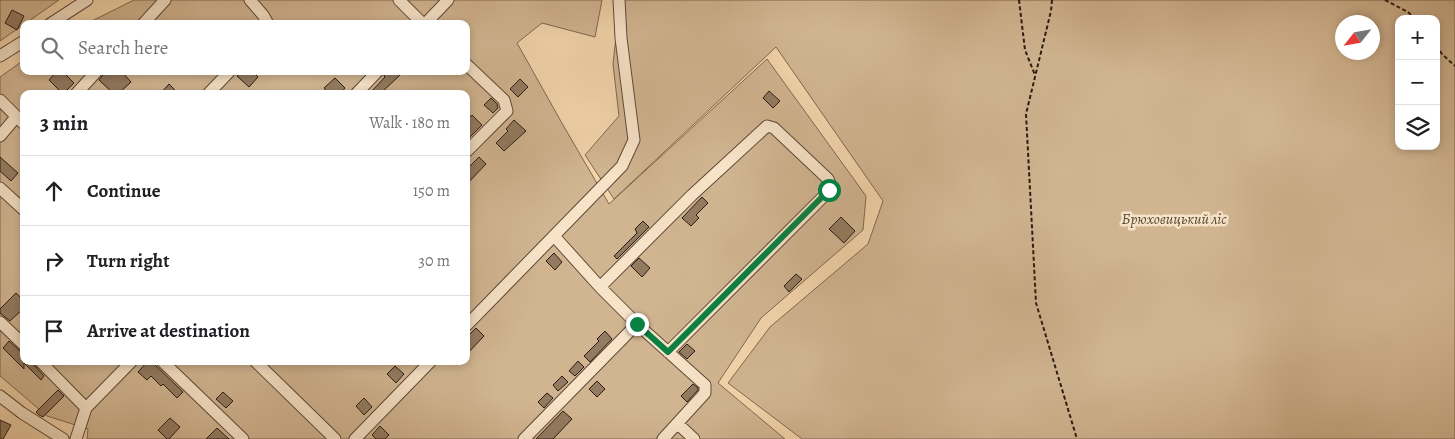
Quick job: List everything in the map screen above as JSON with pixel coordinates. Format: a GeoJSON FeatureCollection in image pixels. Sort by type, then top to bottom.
{"type":"FeatureCollection","features":[{"type":"Feature","properties":{"kind":"street"},"geometry":{"type":"LineString","coordinates":[[56,20],[88,0]]}},
{"type":"Feature","properties":{"kind":"street"},"geometry":{"type":"LineString","coordinates":[[147,20],[165,0]]}},
{"type":"Feature","properties":{"kind":"street"},"geometry":{"type":"LineString","coordinates":[[250,0],[266,20]]}},
{"type":"Feature","properties":{"kind":"street"},"geometry":{"type":"LineString","coordinates":[[399,0],[420,20]]}},
{"type":"Feature","properties":{"kind":"street"},"geometry":{"type":"LineString","coordinates":[[428,20],[448,0]]}},
{"type":"Feature","properties":{"kind":"street"},"geometry":{"type":"LineString","coordinates":[[470,322],[622,166],[634,140],[621,38],[619,0]]}},
{"type":"Feature","properties":{"kind":"street"},"geometry":{"type":"LineString","coordinates":[[0,56],[20,44]]}},
{"type":"Feature","properties":{"kind":"street"},"geometry":{"type":"LineString","coordinates":[[470,68],[504,100],[507,111],[470,148]]}},
{"type":"Feature","properties":{"kind":"street"},"geometry":{"type":"LineString","coordinates":[[80,90],[93,75]]}},
{"type":"Feature","properties":{"kind":"street"},"geometry":{"type":"LineString","coordinates":[[212,90],[226,75]]}},
{"type":"Feature","properties":{"kind":"street"},"geometry":{"type":"LineString","coordinates":[[360,90],[374,75]]}},
{"type":"Feature","properties":{"kind":"street"},"geometry":{"type":"LineString","coordinates":[[0,100],[20,120],[0,136]]}},
{"type":"Feature","properties":{"kind":"street"},"geometry":{"type":"LineString","coordinates":[[600,287],[692,195],[767,126],[774,128],[828,180],[831,187],[668,352]]}},
{"type":"Feature","properties":{"kind":"street"},"geometry":{"type":"LineString","coordinates":[[0,188],[20,206]]}},
{"type":"Feature","properties":{"kind":"street"},"geometry":{"type":"LineString","coordinates":[[554,236],[600,287],[637,324],[705,385],[705,393],[663,439]]}},
{"type":"Feature","properties":{"kind":"street"},"geometry":{"type":"LineString","coordinates":[[0,322],[20,341]]}},
{"type":"Feature","properties":{"kind":"street"},"geometry":{"type":"LineString","coordinates":[[524,439],[637,324]]}},
{"type":"Feature","properties":{"kind":"street"},"geometry":{"type":"LineString","coordinates":[[44,365],[86,408]]}},
{"type":"Feature","properties":{"kind":"street"},"geometry":{"type":"LineString","coordinates":[[80,437],[86,408],[128,365]]}},
{"type":"Feature","properties":{"kind":"street"},"geometry":{"type":"LineString","coordinates":[[166,365],[242,439]]}},
{"type":"Feature","properties":{"kind":"street"},"geometry":{"type":"LineString","coordinates":[[261,365],[335,439]]}},
{"type":"Feature","properties":{"kind":"street"},"geometry":{"type":"LineString","coordinates":[[355,439],[428,365]]}},
{"type":"Feature","properties":{"kind":"street"},"geometry":{"type":"LineString","coordinates":[[0,396],[22,413],[63,439]]}},
{"type":"Feature","properties":{"kind":"street"},"geometry":{"type":"LineString","coordinates":[[678,424],[694,439]]}},
{"type":"Feature","properties":{"kind":"path"},"geometry":{"type":"LineString","coordinates":[[1019,0],[1025,50],[1035,75]]}},
{"type":"Feature","properties":{"kind":"path"},"geometry":{"type":"LineString","coordinates":[[1052,0],[1026,114],[1036,303],[1077,439]]}},
{"type":"Feature","properties":{"kind":"path"},"geometry":{"type":"LineString","coordinates":[[1385,0],[1411,15]]}},
{"type":"Feature","properties":{"kind":"path"},"geometry":{"type":"LineString","coordinates":[[1440,51],[1455,66]]}},
{"type":"Feature","properties":{"kind":"green space"},"geometry":{"type":"Polygon","coordinates":[[[0,0],[59,0],[30,20],[20,20],[20,27],[0,41],[0,0]]]}},
{"type":"Feature","properties":{"kind":"green space"},"geometry":{"type":"Polygon","coordinates":[[[134,0],[602,0],[595,37],[542,23],[517,43],[609,204],[767,59],[866,196],[863,230],[761,318],[718,383],[785,439],[87,439],[88,429],[47,416],[0,376],[0,77],[20,63],[20,75],[470,75],[470,20],[94,20],[134,0]]]}},
{"type":"Feature","properties":{"kind":"green space","name":"Брюховицький ліс"},"geometry":{"type":"Polygon","coordinates":[[[620,0],[1455,0],[1455,439],[802,439],[728,383],[770,327],[868,244],[883,201],[776,47],[614,199],[585,155],[619,116],[613,64],[620,0]]]}},
{"type":"Feature","properties":{"kind":"building"},"geometry":{"type":"Polygon","coordinates":[[[12,10],[24,16],[20,20],[17,30],[5,23],[12,10]]]}},
{"type":"Feature","properties":{"kind":"building"},"geometry":{"type":"Polygon","coordinates":[[[53,75],[66,75],[74,83],[67,90],[59,90],[49,80],[53,75]]]}},
{"type":"Feature","properties":{"kind":"building"},"geometry":{"type":"Polygon","coordinates":[[[103,75],[125,75],[131,82],[122,90],[110,90],[99,80],[103,75]]]}},
{"type":"Feature","properties":{"kind":"building"},"geometry":{"type":"Polygon","coordinates":[[[256,75],[258,77],[249,87],[237,76],[256,75]]]}},
{"type":"Feature","properties":{"kind":"building"},"geometry":{"type":"Polygon","coordinates":[[[400,75],[384,90],[373,90],[385,77],[400,75]]]}},
{"type":"Feature","properties":{"kind":"building"},"geometry":{"type":"Polygon","coordinates":[[[335,78],[345,88],[343,90],[326,90],[324,88],[335,78]]]}},
{"type":"Feature","properties":{"kind":"building"},"geometry":{"type":"Polygon","coordinates":[[[520,79],[528,87],[518,97],[510,89],[520,79]]]}},
{"type":"Feature","properties":{"kind":"building"},"geometry":{"type":"Polygon","coordinates":[[[169,84],[175,90],[164,90],[169,84]]]}},
{"type":"Feature","properties":{"kind":"building"},"geometry":{"type":"Polygon","coordinates":[[[769,91],[780,101],[773,108],[763,98],[769,91]]]}},
{"type":"Feature","properties":{"kind":"building"},"geometry":{"type":"Polygon","coordinates":[[[491,98],[498,108],[493,113],[484,105],[491,98]]]}},
{"type":"Feature","properties":{"kind":"building"},"geometry":{"type":"Polygon","coordinates":[[[472,115],[482,125],[470,137],[470,117],[472,115]]]}},
{"type":"Feature","properties":{"kind":"building"},"geometry":{"type":"Polygon","coordinates":[[[514,120],[526,131],[504,151],[496,143],[508,131],[506,129],[514,120]]]}},
{"type":"Feature","properties":{"kind":"building"},"geometry":{"type":"Polygon","coordinates":[[[0,157],[18,173],[11,181],[0,171],[0,157]]]}},
{"type":"Feature","properties":{"kind":"building"},"geometry":{"type":"Polygon","coordinates":[[[479,157],[486,164],[470,181],[470,166],[479,157]]]}},
{"type":"Feature","properties":{"kind":"building"},"geometry":{"type":"Polygon","coordinates":[[[702,197],[708,203],[696,215],[699,218],[691,226],[682,218],[702,197]]]}},
{"type":"Feature","properties":{"kind":"building"},"geometry":{"type":"Polygon","coordinates":[[[841,217],[855,231],[844,243],[829,229],[841,217]]]}},
{"type":"Feature","properties":{"kind":"building"},"geometry":{"type":"Polygon","coordinates":[[[643,221],[649,227],[617,259],[614,256],[637,233],[635,229],[643,221]]]}},
{"type":"Feature","properties":{"kind":"building"},"geometry":{"type":"Polygon","coordinates":[[[554,253],[562,262],[555,270],[546,261],[554,253]]]}},
{"type":"Feature","properties":{"kind":"building"},"geometry":{"type":"Polygon","coordinates":[[[639,258],[650,268],[642,277],[631,266],[639,258]]]}},
{"type":"Feature","properties":{"kind":"building"},"geometry":{"type":"Polygon","coordinates":[[[796,274],[802,279],[789,292],[784,286],[796,274]]]}},
{"type":"Feature","properties":{"kind":"building"},"geometry":{"type":"Polygon","coordinates":[[[16,293],[20,297],[20,312],[10,321],[0,313],[0,309],[16,293]]]}},
{"type":"Feature","properties":{"kind":"building"},"geometry":{"type":"Polygon","coordinates":[[[476,328],[484,336],[470,351],[470,334],[476,328]]]}},
{"type":"Feature","properties":{"kind":"building"},"geometry":{"type":"Polygon","coordinates":[[[605,331],[612,339],[590,362],[584,356],[599,341],[597,339],[605,331]]]}},
{"type":"Feature","properties":{"kind":"building"},"geometry":{"type":"Polygon","coordinates":[[[9,341],[20,350],[20,365],[3,348],[9,341]]]}},
{"type":"Feature","properties":{"kind":"building"},"geometry":{"type":"Polygon","coordinates":[[[687,344],[695,351],[687,359],[679,352],[687,344]]]}},
{"type":"Feature","properties":{"kind":"building"},"geometry":{"type":"Polygon","coordinates":[[[578,361],[584,367],[575,376],[569,371],[578,361]]]}},
{"type":"Feature","properties":{"kind":"building"},"geometry":{"type":"Polygon","coordinates":[[[26,365],[35,365],[44,376],[41,380],[26,365]]]}},
{"type":"Feature","properties":{"kind":"building"},"geometry":{"type":"Polygon","coordinates":[[[144,365],[155,365],[183,392],[177,398],[163,384],[161,386],[151,376],[147,380],[138,372],[144,365]]]}},
{"type":"Feature","properties":{"kind":"building"},"geometry":{"type":"Polygon","coordinates":[[[395,366],[404,374],[396,383],[387,374],[395,366]]]}},
{"type":"Feature","properties":{"kind":"building"},"geometry":{"type":"Polygon","coordinates":[[[562,376],[568,382],[558,391],[553,385],[562,376]]]}},
{"type":"Feature","properties":{"kind":"building"},"geometry":{"type":"Polygon","coordinates":[[[597,381],[605,389],[597,397],[589,389],[597,381]]]}},
{"type":"Feature","properties":{"kind":"building"},"geometry":{"type":"Polygon","coordinates":[[[693,384],[698,390],[687,402],[681,396],[693,384]]]}},
{"type":"Feature","properties":{"kind":"building"},"geometry":{"type":"Polygon","coordinates":[[[58,390],[64,396],[43,417],[39,415],[36,412],[58,390]]]}},
{"type":"Feature","properties":{"kind":"building"},"geometry":{"type":"Polygon","coordinates":[[[223,392],[233,401],[226,408],[216,399],[223,392]]]}},
{"type":"Feature","properties":{"kind":"building"},"geometry":{"type":"Polygon","coordinates":[[[547,393],[553,398],[544,408],[538,402],[547,393]]]}},
{"type":"Feature","properties":{"kind":"building"},"geometry":{"type":"Polygon","coordinates":[[[364,398],[372,407],[364,415],[356,406],[364,398]]]}},
{"type":"Feature","properties":{"kind":"building"},"geometry":{"type":"Polygon","coordinates":[[[563,411],[572,419],[553,439],[536,439],[563,411]]]}},
{"type":"Feature","properties":{"kind":"building"},"geometry":{"type":"Polygon","coordinates":[[[170,418],[180,427],[167,439],[158,430],[170,418]]]}},
{"type":"Feature","properties":{"kind":"building"},"geometry":{"type":"Polygon","coordinates":[[[0,420],[11,425],[3,439],[0,439],[0,420]]]}},
{"type":"Feature","properties":{"kind":"building"},"geometry":{"type":"Polygon","coordinates":[[[380,426],[389,435],[385,439],[376,439],[372,435],[380,426]]]}},
{"type":"Feature","properties":{"kind":"building"},"geometry":{"type":"Polygon","coordinates":[[[217,428],[229,439],[206,439],[217,428]]]}},
{"type":"Feature","properties":{"kind":"route"},"geometry":{"type":"LineString","coordinates":[[637,324],[668,352],[829,190]]}}]}
